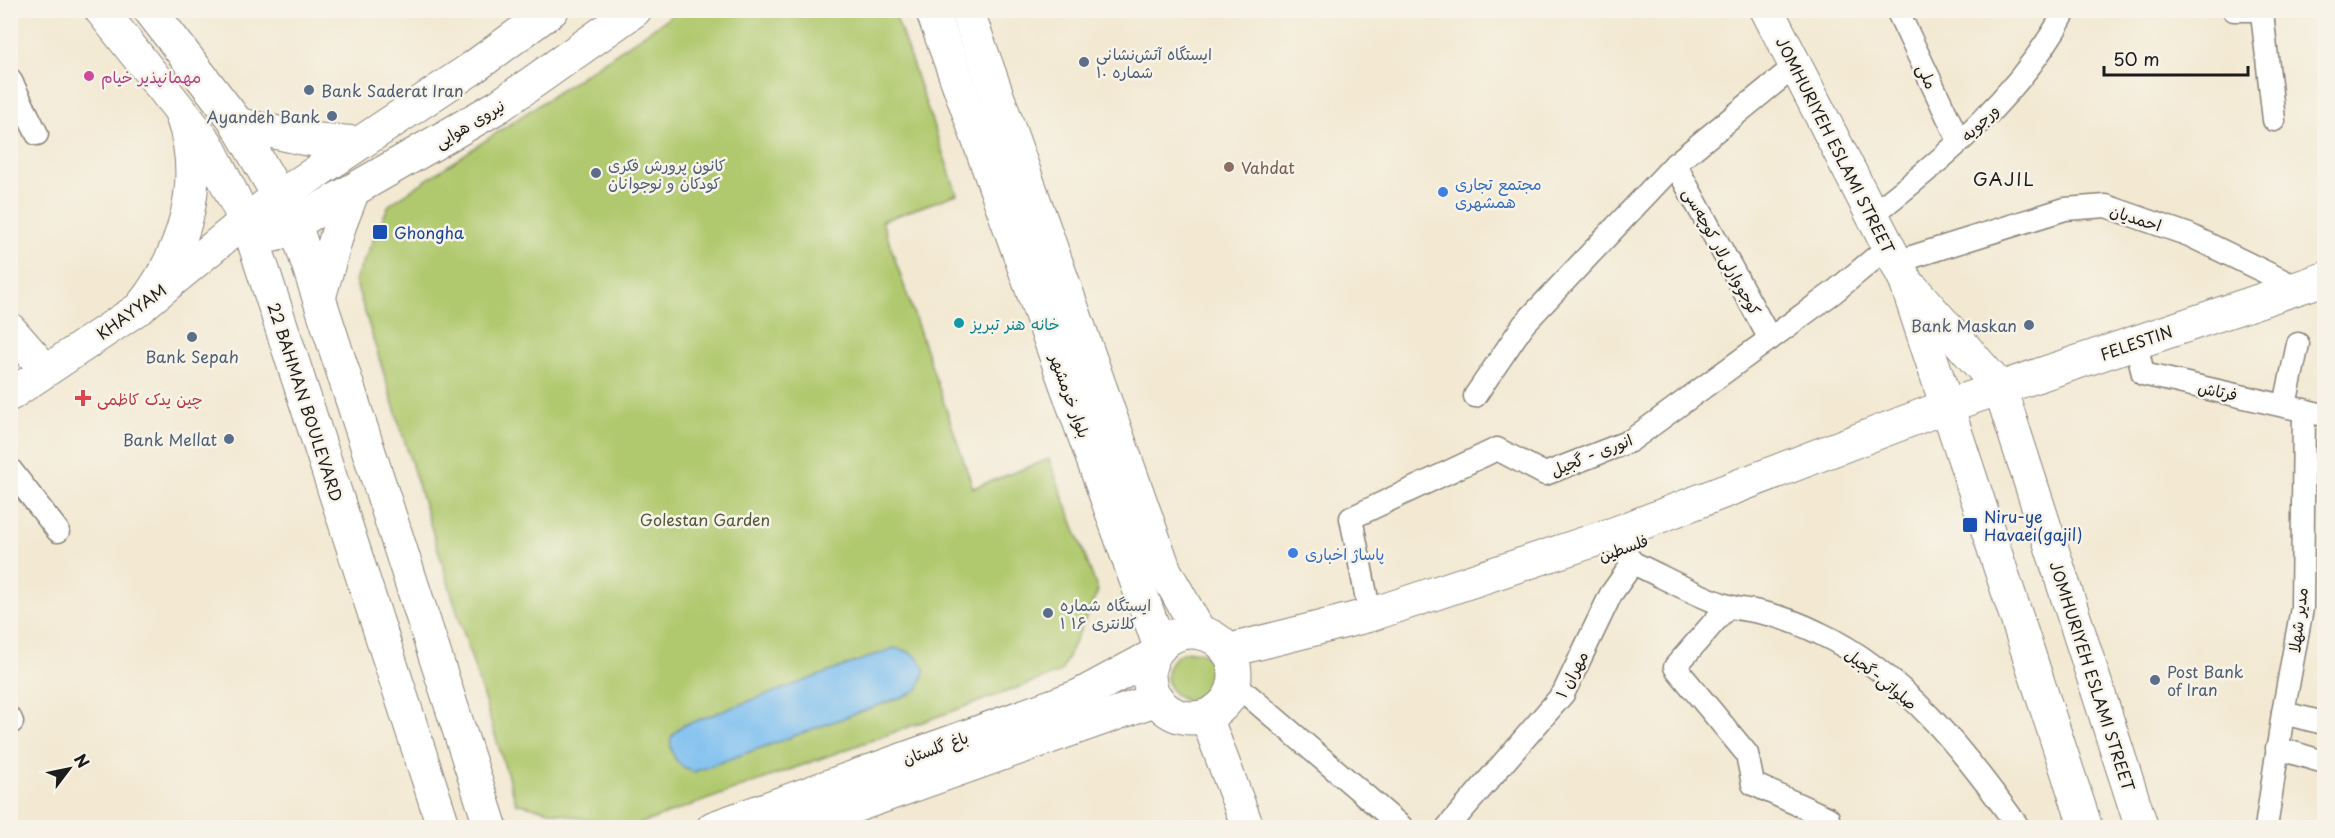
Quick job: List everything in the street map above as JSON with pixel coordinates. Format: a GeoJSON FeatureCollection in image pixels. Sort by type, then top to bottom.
{"type":"FeatureCollection","features":[{"type":"Feature","properties":{"kind":"main road","name":"22 BAHMAN BOULEVARD"},"geometry":{"type":"LineString","coordinates":[[101,10],[207,144],[251,232],[444,828]]}},
{"type":"Feature","properties":{"kind":"main road"},"geometry":{"type":"LineString","coordinates":[[150,10],[237,124],[295,224],[492,827]]}},
{"type":"Feature","properties":{"kind":"main road"},"geometry":{"type":"LineString","coordinates":[[251,232],[280,195],[552,10]]}},
{"type":"Feature","properties":{"kind":"main road","name":"نیروی هوایی"},"geometry":{"type":"LineString","coordinates":[[251,232],[295,224],[353,191],[499,106],[635,10]]}},
{"type":"Feature","properties":{"kind":"main road","name":"بلوار خرمشهر"},"geometry":{"type":"LineString","coordinates":[[932,10],[1165,571],[1200,633]]}},
{"type":"Feature","properties":{"kind":"main road","name":"بلوار خرمشهر"},"geometry":{"type":"LineString","coordinates":[[967,10],[1064,331],[1156,652]]}},
{"type":"Feature","properties":{"kind":"main road","name":"JOMHURIYEH ESLAMI STREET"},"geometry":{"type":"LineString","coordinates":[[1767,10],[1794,67],[1896,263],[1950,414],[2086,828]]}},
{"type":"Feature","properties":{"kind":"main road"},"geometry":{"type":"LineString","coordinates":[[141,306],[163,279],[186,226],[190,207],[189,151],[186,129],[179,108]]}},
{"type":"Feature","properties":{"kind":"main road"},"geometry":{"type":"LineString","coordinates":[[237,124],[306,139],[358,143]]}},
{"type":"Feature","properties":{"kind":"main road"},"geometry":{"type":"LineString","coordinates":[[320,298],[340,224],[353,191]]}},
{"type":"Feature","properties":{"kind":"main road","name":"KHAYYAM"},"geometry":{"type":"LineString","coordinates":[[10,395],[251,232]]}},
{"type":"Feature","properties":{"kind":"main road","name":"JOMHURIYEH ESLAMI STREET"},"geometry":{"type":"LineString","coordinates":[[1896,263],[2002,397],[2142,828]]}},
{"type":"Feature","properties":{"kind":"main road","name":"FELESTIN"},"geometry":{"type":"LineString","coordinates":[[1950,414],[2002,397],[2136,342],[2317,282]]}},
{"type":"Feature","properties":{"kind":"main road"},"geometry":{"type":"LineString","coordinates":[[10,329],[46,370]]}},
{"type":"Feature","properties":{"kind":"main road","name":"فلسطین"},"geometry":{"type":"LineString","coordinates":[[1232,669],[1624,548],[1950,414]]}},
{"type":"Feature","properties":{"kind":"main road","name":"فلسطین"},"geometry":{"type":"LineString","coordinates":[[1232,669],[1370,615],[1624,548]]}},
{"type":"Feature","properties":{"kind":"main road"},"geometry":{"type":"LineString","coordinates":[[1200,633],[1210,636],[1232,669],[1225,703],[1206,716],[1195,718],[1174,714],[1157,699],[1150,678],[1156,652],[1178,635],[1200,633]]}},
{"type":"Feature","properties":{"kind":"main road","name":"باغ گلستان"},"geometry":{"type":"LineString","coordinates":[[713,828],[1079,696],[1156,652]]}},
{"type":"Feature","properties":{"kind":"main road","name":"باغ گلستان"},"geometry":{"type":"LineString","coordinates":[[793,828],[1157,699]]}},
{"type":"Feature","properties":{"kind":"main road"},"geometry":{"type":"LineString","coordinates":[[1206,716],[1248,828]]}},
{"type":"Feature","properties":{"kind":"street","name":"ملی"},"geometry":{"type":"LineString","coordinates":[[1897,10],[1959,141]]}},
{"type":"Feature","properties":{"kind":"street","name":"ورجویه"},"geometry":{"type":"LineString","coordinates":[[1872,215],[1959,141],[2004,97],[2034,61],[2066,10]]}},
{"type":"Feature","properties":{"kind":"street"},"geometry":{"type":"LineString","coordinates":[[2234,10],[2264,12],[2274,120]]}},
{"type":"Feature","properties":{"kind":"street"},"geometry":{"type":"LineString","coordinates":[[1475,396],[1524,324],[1675,164],[1794,67]]}},
{"type":"Feature","properties":{"kind":"street"},"geometry":{"type":"LineString","coordinates":[[10,78],[37,135]]}},
{"type":"Feature","properties":{"kind":"street","name":"کوجووارلی‌لار کوچه‌سی"},"geometry":{"type":"LineString","coordinates":[[1675,164],[1770,339]]}},
{"type":"Feature","properties":{"kind":"street","name":"احمدیان"},"geometry":{"type":"LineString","coordinates":[[1896,263],[2065,209],[2106,206],[2317,282]]}},
{"type":"Feature","properties":{"kind":"street","name":"انوری - گجیل"},"geometry":{"type":"LineString","coordinates":[[1370,615],[1351,518],[1497,449],[1545,474],[1630,441],[1834,292],[1896,263]]}},
{"type":"Feature","properties":{"kind":"street","name":"فرتاش"},"geometry":{"type":"LineString","coordinates":[[2136,342],[2143,374],[2305,410]]}},
{"type":"Feature","properties":{"kind":"street","name":"مدیر شهلا"},"geometry":{"type":"LineString","coordinates":[[2266,828],[2277,748],[2302,608],[2305,410],[2298,344]]}},
{"type":"Feature","properties":{"kind":"street"},"geometry":{"type":"LineString","coordinates":[[10,470],[58,531]]}},
{"type":"Feature","properties":{"kind":"street","name":"صلواتی-گجیل"},"geometry":{"type":"LineString","coordinates":[[1624,548],[1728,606],[1762,613],[1818,633],[1871,666],[1908,696],[1967,755],[2019,828]]}},
{"type":"Feature","properties":{"kind":"street","name":"مهران ۱"},"geometry":{"type":"LineString","coordinates":[[1447,828],[1563,694],[1611,594],[1624,548]]}},
{"type":"Feature","properties":{"kind":"street"},"geometry":{"type":"LineString","coordinates":[[1728,606],[1675,667],[1747,754],[1753,783],[1828,818],[1828,828]]}},
{"type":"Feature","properties":{"kind":"street"},"geometry":{"type":"LineString","coordinates":[[1232,669],[1402,828]]}},
{"type":"Feature","properties":{"kind":"street"},"geometry":{"type":"LineString","coordinates":[[2283,713],[2325,723]]}},
{"type":"Feature","properties":{"kind":"street"},"geometry":{"type":"LineString","coordinates":[[2277,748],[2325,762]]}},
{"type":"Feature","properties":{"kind":"green space","name":"Golestan Garden"},"geometry":{"type":"Polygon","coordinates":[[[679,11],[894,11],[957,194],[882,221],[973,488],[1049,459],[1098,591],[1061,672],[631,827],[617,827],[516,803],[355,280],[389,205],[679,11]]]}},
{"type":"Feature","properties":{"kind":"green space"},"geometry":{"type":"Polygon","coordinates":[[[1192,651],[1201,653],[1212,662],[1217,676],[1215,685],[1206,696],[1192,701],[1183,699],[1172,690],[1167,676],[1169,667],[1178,656],[1192,651]]]}},
{"type":"Feature","properties":{"kind":"water"},"geometry":{"type":"Polygon","coordinates":[[[894,648],[912,654],[925,669],[919,688],[910,694],[694,772],[683,767],[675,759],[671,749],[671,737],[682,726],[894,648]]]}},
{"type":"Feature","properties":{"kind":"place","name":"ایستگاه آتش‌نشانی شماره ۱۰"},"geometry":{"type":"Point","coordinates":[1084,62]}},
{"type":"Feature","properties":{"kind":"place","name":"مهمانپذیر خیام"},"geometry":{"type":"Point","coordinates":[89,76]}},
{"type":"Feature","properties":{"kind":"place","name":"Bank Saderat Iran"},"geometry":{"type":"Point","coordinates":[309,90]}},
{"type":"Feature","properties":{"kind":"place","name":"Ayandeh Bank"},"geometry":{"type":"Point","coordinates":[332,116]}},
{"type":"Feature","properties":{"kind":"place","name":"Vahdat"},"geometry":{"type":"Point","coordinates":[1229,167]}},
{"type":"Feature","properties":{"kind":"place","name":"کانون پرورش فکری کودکان و نوجوانان"},"geometry":{"type":"Point","coordinates":[596,173]}},
{"type":"Feature","properties":{"kind":"place","name":"مجتمع تجاری همشهری"},"geometry":{"type":"Point","coordinates":[1443,192]}},
{"type":"Feature","properties":{"kind":"place","name":"Ghongha"},"geometry":{"type":"Point","coordinates":[380,232]}},
{"type":"Feature","properties":{"kind":"place","name":"خانه هنر تبریز"},"geometry":{"type":"Point","coordinates":[959,323]}},
{"type":"Feature","properties":{"kind":"place","name":"Bank Maskan"},"geometry":{"type":"Point","coordinates":[2029,325]}},
{"type":"Feature","properties":{"kind":"place","name":"Bank Sepah"},"geometry":{"type":"Point","coordinates":[192,337]}},
{"type":"Feature","properties":{"kind":"place","name":"چین یدک کاظمی"},"geometry":{"type":"Point","coordinates":[83,398]}},
{"type":"Feature","properties":{"kind":"place","name":"Bank Mellat"},"geometry":{"type":"Point","coordinates":[229,439]}},
{"type":"Feature","properties":{"kind":"place","name":"Niru-ye Havaei(gajil)"},"geometry":{"type":"Point","coordinates":[1970,525]}},
{"type":"Feature","properties":{"kind":"place","name":"پاساژ اخباری"},"geometry":{"type":"Point","coordinates":[1293,553]}},
{"type":"Feature","properties":{"kind":"place","name":"ایستگاه شماره ۱ کلانتری ۱۶"},"geometry":{"type":"Point","coordinates":[1048,613]}},
{"type":"Feature","properties":{"kind":"place","name":"Post Bank of Iran"},"geometry":{"type":"Point","coordinates":[2155,680]}},
{"type":"Feature","properties":{"kind":"district","name":"GAJIL"},"geometry":{"type":"Point","coordinates":[2004,178]}}]}
